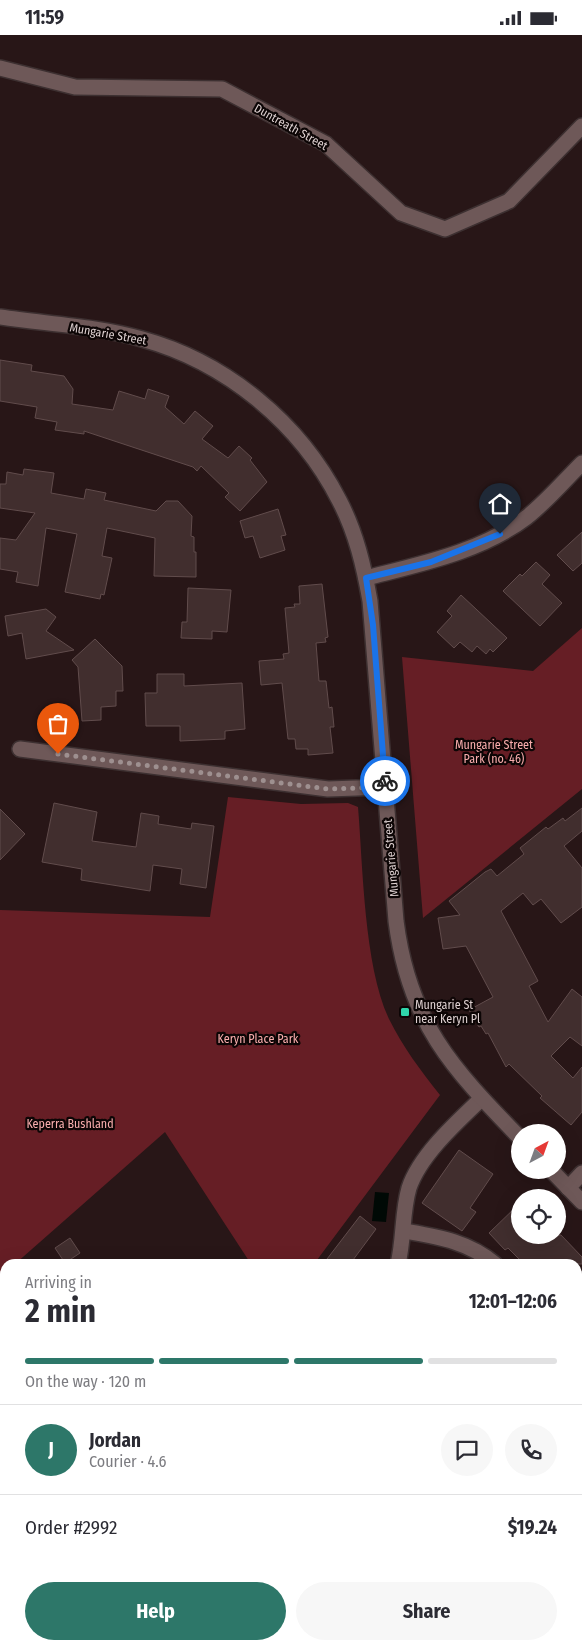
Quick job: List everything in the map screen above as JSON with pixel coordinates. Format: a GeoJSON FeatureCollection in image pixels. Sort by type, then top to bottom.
{"type":"FeatureCollection","features":[{"type":"Feature","properties":{"kind":"street","name":"Duntreath Street"},"geometry":{"type":"LineString","coordinates":[[0,68],[75,87],[222,89],[326,144],[401,213],[445,229],[509,201],[582,126]]}},
{"type":"Feature","properties":{"kind":"street","name":"Mungarie Street"},"geometry":{"type":"LineString","coordinates":[[0,317],[140,338],[185,355],[236,384],[277,416],[315,459],[340,501],[359,550],[366,578],[373,625],[396,921],[405,969],[419,1008],[450,1062],[511,1129]]}},
{"type":"Feature","properties":{"kind":"street"},"geometry":{"type":"LineString","coordinates":[[366,578],[431,562],[500,534],[527,516],[582,463]]}},
{"type":"Feature","properties":{"kind":"street"},"geometry":{"type":"LineString","coordinates":[[20,749],[328,789],[385,787]]}},
{"type":"Feature","properties":{"kind":"street"},"geometry":{"type":"LineString","coordinates":[[399,1259],[408,1196],[415,1175],[439,1141],[482,1099]]}},
{"type":"Feature","properties":{"kind":"street"},"geometry":{"type":"LineString","coordinates":[[568,1188],[582,1173]]}},
{"type":"Feature","properties":{"kind":"street"},"geometry":{"type":"LineString","coordinates":[[560,1179],[582,1201]]}},
{"type":"Feature","properties":{"kind":"street"},"geometry":{"type":"LineString","coordinates":[[404,1231],[460,1242],[488,1259]]}},
{"type":"Feature","properties":{"kind":"green space","name":"Mungarie Street Park (no. 46)"},"geometry":{"type":"Polygon","coordinates":[[[582,628],[582,789],[423,918],[402,657],[533,671],[582,628]]]}},
{"type":"Feature","properties":{"kind":"green space","name":"Keryn Place Park"},"geometry":{"type":"Polygon","coordinates":[[[228,797],[301,804],[348,803],[358,807],[366,916],[374,972],[381,997],[389,1019],[400,1039],[440,1095],[318,1259],[248,1259],[165,1132],[21,1259],[0,1259],[0,910],[210,917],[228,797]]]}},
{"type":"Feature","properties":{"kind":"shaded area"},"geometry":{"type":"Polygon","coordinates":[[[375,1192],[389,1193],[386,1222],[372,1221],[375,1192]]]}},
{"type":"Feature","properties":{"kind":"building"},"geometry":{"type":"Polygon","coordinates":[[[0,360],[32,365],[31,371],[64,376],[73,389],[72,404],[113,410],[119,391],[145,399],[148,389],[169,396],[165,407],[184,424],[195,411],[213,426],[202,439],[228,458],[239,446],[252,458],[250,460],[267,482],[240,511],[225,497],[229,493],[201,466],[197,471],[193,467],[84,431],[84,434],[55,430],[57,422],[35,418],[37,407],[0,401],[0,360]]]}},
{"type":"Feature","properties":{"kind":"building"},"geometry":{"type":"Polygon","coordinates":[[[24,469],[54,473],[51,493],[84,499],[86,489],[106,493],[104,500],[156,511],[166,501],[178,501],[192,516],[191,536],[194,537],[194,552],[196,552],[196,577],[154,576],[155,538],[107,528],[102,556],[112,558],[104,595],[101,594],[100,599],[65,592],[77,534],[46,528],[38,586],[16,582],[18,572],[0,569],[0,538],[16,540],[35,513],[0,508],[0,484],[6,484],[7,472],[23,475],[24,469]]]}},
{"type":"Feature","properties":{"kind":"building"},"geometry":{"type":"Polygon","coordinates":[[[278,509],[286,535],[281,536],[285,550],[260,558],[253,536],[245,538],[240,521],[278,509]]]}},
{"type":"Feature","properties":{"kind":"building"},"geometry":{"type":"Polygon","coordinates":[[[582,532],[582,563],[573,571],[557,555],[582,532]]]}},
{"type":"Feature","properties":{"kind":"building"},"geometry":{"type":"Polygon","coordinates":[[[536,562],[550,575],[542,584],[562,603],[540,626],[503,591],[520,574],[522,576],[536,562]]]}},
{"type":"Feature","properties":{"kind":"building"},"geometry":{"type":"Polygon","coordinates":[[[322,584],[328,637],[325,638],[326,642],[316,643],[319,681],[326,681],[329,708],[332,707],[334,727],[330,727],[333,753],[308,755],[308,749],[296,749],[295,739],[288,739],[282,683],[261,685],[259,661],[284,659],[283,654],[289,653],[285,608],[295,607],[294,604],[300,604],[299,586],[322,584]]]}},
{"type":"Feature","properties":{"kind":"building"},"geometry":{"type":"Polygon","coordinates":[[[188,588],[231,590],[227,632],[212,631],[212,639],[181,638],[182,622],[187,622],[188,588]]]}},
{"type":"Feature","properties":{"kind":"building"},"geometry":{"type":"Polygon","coordinates":[[[461,595],[507,638],[493,652],[490,649],[486,654],[477,646],[472,652],[460,642],[454,648],[437,632],[452,616],[447,611],[461,595]]]}},
{"type":"Feature","properties":{"kind":"building"},"geometry":{"type":"Polygon","coordinates":[[[46,609],[56,617],[46,631],[74,650],[26,659],[22,633],[8,636],[5,616],[46,609]]]}},
{"type":"Feature","properties":{"kind":"building"},"geometry":{"type":"Polygon","coordinates":[[[95,639],[122,666],[123,691],[116,691],[116,706],[101,707],[101,720],[82,721],[78,667],[72,660],[95,639]]]}},
{"type":"Feature","properties":{"kind":"building"},"geometry":{"type":"Polygon","coordinates":[[[157,674],[184,674],[184,686],[242,683],[245,729],[225,731],[225,739],[180,741],[180,726],[146,726],[145,693],[157,693],[157,674]]]}},
{"type":"Feature","properties":{"kind":"building"},"geometry":{"type":"Polygon","coordinates":[[[54,803],[97,812],[92,841],[136,847],[141,813],[159,816],[158,824],[191,829],[192,823],[214,826],[206,888],[180,884],[182,869],[153,865],[150,891],[81,880],[82,869],[42,862],[54,803]]]}},
{"type":"Feature","properties":{"kind":"building"},"geometry":{"type":"Polygon","coordinates":[[[582,808],[582,831],[564,846],[582,868],[582,907],[561,923],[541,899],[533,905],[523,893],[501,911],[538,981],[529,986],[548,1022],[572,989],[582,997],[582,1046],[570,1037],[551,1056],[573,1078],[582,1067],[582,1112],[571,1125],[540,1098],[542,1096],[509,1064],[506,1067],[488,1033],[486,1034],[481,1026],[479,1027],[469,1010],[493,997],[466,946],[443,949],[438,918],[460,915],[449,901],[485,872],[491,869],[497,876],[524,854],[520,848],[546,827],[548,829],[563,818],[565,821],[582,808]]]}},
{"type":"Feature","properties":{"kind":"building"},"geometry":{"type":"Polygon","coordinates":[[[0,809],[25,834],[0,860],[0,809]]]}},
{"type":"Feature","properties":{"kind":"building"},"geometry":{"type":"Polygon","coordinates":[[[459,1150],[493,1174],[470,1208],[476,1212],[462,1231],[422,1203],[459,1150]]]}},
{"type":"Feature","properties":{"kind":"building"},"geometry":{"type":"Polygon","coordinates":[[[511,1212],[511,1244],[566,1244],[566,1240],[582,1259],[519,1259],[508,1248],[505,1250],[489,1233],[511,1212]]]}},
{"type":"Feature","properties":{"kind":"building"},"geometry":{"type":"Polygon","coordinates":[[[360,1216],[376,1229],[354,1259],[327,1259],[360,1216]]]}},
{"type":"Feature","properties":{"kind":"building"},"geometry":{"type":"Polygon","coordinates":[[[70,1238],[80,1253],[71,1259],[62,1259],[55,1248],[70,1238]]]}},
{"type":"Feature","properties":{"kind":"way so far"},"geometry":{"type":"LineString","coordinates":[[58,754],[328,789],[385,787],[385,781]]}},
{"type":"Feature","properties":{"kind":"place","name":"Mungarie St near Keryn Pl"},"geometry":{"type":"Point","coordinates":[405,1012]}},
{"type":"Feature","properties":{"kind":"route"},"geometry":{"type":"LineString","coordinates":[[385,781],[373,625],[366,578],[431,562],[500,534]]}},
{"type":"Feature","properties":{"kind":"park label","name":"Keperra Bushland"},"geometry":{"type":"Point","coordinates":[70,1124]}}]}
